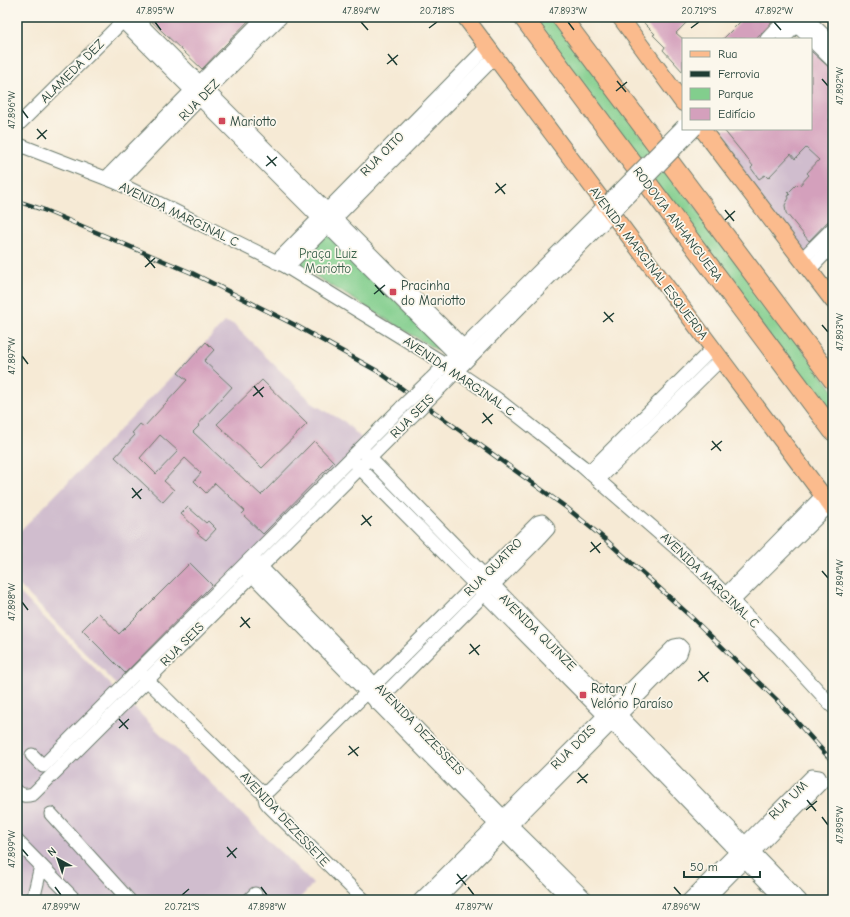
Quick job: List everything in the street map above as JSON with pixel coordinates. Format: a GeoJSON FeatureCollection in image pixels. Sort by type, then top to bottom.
{"type":"FeatureCollection","features":[{"type":"Feature","properties":{"kind":"highway","name":"RODOVIA ANHANGUERA"},"geometry":{"type":"LineString","coordinates":[[523,17],[833,431]]}},
{"type":"Feature","properties":{"kind":"highway"},"geometry":{"type":"LineString","coordinates":[[561,17],[833,380]]}},
{"type":"Feature","properties":{"kind":"main road","name":"AVENIDA MARGINAL ESQUERDA"},"geometry":{"type":"LineString","coordinates":[[465,17],[829,503]]}},
{"type":"Feature","properties":{"kind":"main road"},"geometry":{"type":"LineString","coordinates":[[620,17],[682,102]]}},
{"type":"Feature","properties":{"kind":"main road"},"geometry":{"type":"LineString","coordinates":[[703,130],[833,302]]}},
{"type":"Feature","properties":{"kind":"street","name":"RUA DEZ"},"geometry":{"type":"LineString","coordinates":[[118,183],[264,17]]}},
{"type":"Feature","properties":{"kind":"street","name":"RUA DEZ"},"geometry":{"type":"LineString","coordinates":[[106,178],[281,17]]}},
{"type":"Feature","properties":{"kind":"street"},"geometry":{"type":"LineString","coordinates":[[125,18],[200,90],[327,218],[459,359]]}},
{"type":"Feature","properties":{"kind":"street","name":"ALAMEDA DEZ"},"geometry":{"type":"LineString","coordinates":[[17,126],[125,18]]}},
{"type":"Feature","properties":{"kind":"street"},"geometry":{"type":"LineString","coordinates":[[768,38],[797,19]]}},
{"type":"Feature","properties":{"kind":"street"},"geometry":{"type":"LineString","coordinates":[[784,38],[797,19]]}},
{"type":"Feature","properties":{"kind":"street"},"geometry":{"type":"LineString","coordinates":[[797,19],[833,44]]}},
{"type":"Feature","properties":{"kind":"street"},"geometry":{"type":"LineString","coordinates":[[797,19],[833,61]]}},
{"type":"Feature","properties":{"kind":"street","name":"RUA OITO"},"geometry":{"type":"LineString","coordinates":[[282,264],[491,52]]}},
{"type":"Feature","properties":{"kind":"street","name":"RUA SEIS"},"geometry":{"type":"LineString","coordinates":[[609,209],[682,127]]}},
{"type":"Feature","properties":{"kind":"street","name":"RUA SEIS"},"geometry":{"type":"LineString","coordinates":[[122,696],[609,209],[694,130]]}},
{"type":"Feature","properties":{"kind":"street","name":"AVENIDA MARGINAL C"},"geometry":{"type":"LineString","coordinates":[[17,144],[118,183],[282,264],[459,359],[497,399],[593,476],[698,567],[730,597],[833,707]]}},
{"type":"Feature","properties":{"kind":"street"},"geometry":{"type":"LineString","coordinates":[[805,265],[833,228]]}},
{"type":"Feature","properties":{"kind":"street"},"geometry":{"type":"LineString","coordinates":[[805,265],[833,245]]}},
{"type":"Feature","properties":{"kind":"street"},"geometry":{"type":"LineString","coordinates":[[593,476],[717,354]]}},
{"type":"Feature","properties":{"kind":"street","name":"AVENIDA QUINZE"},"geometry":{"type":"LineString","coordinates":[[365,454],[484,585]]}},
{"type":"Feature","properties":{"kind":"street","name":"AVENIDA QUINZE"},"geometry":{"type":"LineString","coordinates":[[355,463],[484,585],[745,852],[800,900]]}},
{"type":"Feature","properties":{"kind":"street"},"geometry":{"type":"LineString","coordinates":[[730,597],[829,503]]}},
{"type":"Feature","properties":{"kind":"street","name":"RUA QUATRO"},"geometry":{"type":"LineString","coordinates":[[264,792],[269,790],[376,694],[534,536]]}},
{"type":"Feature","properties":{"kind":"street","name":"AVENIDA DEZESSEIS"},"geometry":{"type":"LineString","coordinates":[[252,566],[504,825],[570,900]]}},
{"type":"Feature","properties":{"kind":"street","name":"RUA DOIS"},"geometry":{"type":"LineString","coordinates":[[437,900],[504,825],[612,715],[674,646],[679,645],[682,648],[680,654],[612,715]]}},
{"type":"Feature","properties":{"kind":"street","name":"AVENIDA DEZESSETE"},"geometry":{"type":"LineString","coordinates":[[146,672],[259,790],[264,792],[264,798],[269,806],[364,900]]}},
{"type":"Feature","properties":{"kind":"street"},"geometry":{"type":"LineString","coordinates":[[32,755],[42,766],[122,696]]}},
{"type":"Feature","properties":{"kind":"street"},"geometry":{"type":"LineString","coordinates":[[17,792],[22,796],[33,794],[122,696]]}},
{"type":"Feature","properties":{"kind":"street","name":"RUA UM"},"geometry":{"type":"LineString","coordinates":[[689,900],[745,852],[821,783],[819,777],[812,776],[745,852],[706,900]]}},
{"type":"Feature","properties":{"kind":"street"},"geometry":{"type":"LineString","coordinates":[[51,814],[130,900]]}},
{"type":"Feature","properties":{"kind":"street","name":"AVENIDA DEZESSEIS"},"geometry":{"type":"LineString","coordinates":[[504,825],[587,900]]}},
{"type":"Feature","properties":{"kind":"street","name":"RUA DOIS"},"geometry":{"type":"LineString","coordinates":[[420,900],[504,825]]}},
{"type":"Feature","properties":{"kind":"street"},"geometry":{"type":"LineString","coordinates":[[17,841],[69,897]]}},
{"type":"Feature","properties":{"kind":"street","name":"AVENIDA QUINZE"},"geometry":{"type":"LineString","coordinates":[[745,852],[783,900]]}},
{"type":"Feature","properties":{"kind":"street"},"geometry":{"type":"LineString","coordinates":[[33,900],[41,866]]}},
{"type":"Feature","properties":{"kind":"street"},"geometry":{"type":"LineString","coordinates":[[134,900],[141,900]]}},
{"type":"Feature","properties":{"kind":"shaded area"},"geometry":{"type":"Polygon","coordinates":[[[812,40],[833,61],[833,227],[801,260],[704,130],[812,130],[812,40]]]}},
{"type":"Feature","properties":{"kind":"shaded area"},"geometry":{"type":"Polygon","coordinates":[[[225,322],[233,324],[315,405],[345,422],[366,443],[121,689],[17,583],[17,534],[225,322]]]}},
{"type":"Feature","properties":{"kind":"shaded area"},"geometry":{"type":"Polygon","coordinates":[[[17,590],[313,884],[298,900],[17,900],[17,590]]]}},
{"type":"Feature","properties":{"kind":"green space"},"geometry":{"type":"Polygon","coordinates":[[[530,17],[553,17],[833,390],[833,421],[530,17]]]}},
{"type":"Feature","properties":{"kind":"green space","name":"Praça Luiz Mariotto"},"geometry":{"type":"Polygon","coordinates":[[[328,230],[442,348],[439,351],[296,264],[328,230]]]}},
{"type":"Feature","properties":{"kind":"building"},"geometry":{"type":"Polygon","coordinates":[[[147,17],[252,17],[202,69],[147,17]]]}},
{"type":"Feature","properties":{"kind":"building"},"geometry":{"type":"Polygon","coordinates":[[[638,17],[684,17],[688,21],[676,33],[682,38],[682,71],[663,50],[665,47],[653,35],[655,34],[638,17]]]}},
{"type":"Feature","properties":{"kind":"building"},"geometry":{"type":"Polygon","coordinates":[[[734,17],[777,17],[757,38],[724,38],[740,22],[734,17]]]}},
{"type":"Feature","properties":{"kind":"building"},"geometry":{"type":"Polygon","coordinates":[[[812,52],[833,71],[833,115],[829,120],[833,124],[833,216],[809,241],[786,213],[785,205],[789,198],[788,196],[790,195],[788,193],[797,184],[799,186],[809,175],[807,173],[819,160],[806,148],[795,159],[791,154],[768,178],[765,175],[759,179],[751,168],[753,166],[724,130],[812,130],[812,52]]]}},
{"type":"Feature","properties":{"kind":"building"},"geometry":{"type":"Polygon","coordinates":[[[206,342],[214,350],[204,361],[232,387],[193,432],[261,495],[314,441],[334,462],[263,534],[242,514],[245,511],[215,483],[206,493],[194,481],[201,473],[185,458],[164,481],[174,490],[163,502],[115,457],[135,435],[132,433],[140,424],[144,427],[187,380],[178,373],[206,342]],[[160,435],[140,458],[156,474],[178,451],[160,435]]]}},
{"type":"Feature","properties":{"kind":"building"},"geometry":{"type":"Polygon","coordinates":[[[262,380],[307,424],[262,468],[217,424],[262,380]]]}},
{"type":"Feature","properties":{"kind":"building"},"geometry":{"type":"Polygon","coordinates":[[[188,507],[206,523],[208,521],[216,529],[206,540],[197,533],[199,531],[181,514],[188,507]]]}},
{"type":"Feature","properties":{"kind":"building"},"geometry":{"type":"Polygon","coordinates":[[[190,563],[212,585],[125,673],[82,630],[99,613],[119,634],[190,563]]]}},
{"type":"Feature","properties":{"kind":"railway"},"geometry":{"type":"LineString","coordinates":[[17,201],[44,210],[192,273],[295,325],[379,372],[567,508],[606,540],[688,614],[777,700],[833,762]]}},
{"type":"Feature","properties":{"kind":"place","name":"Mariotto"},"geometry":{"type":"Point","coordinates":[222,121]}},
{"type":"Feature","properties":{"kind":"place","name":"Pracinha do Mariotto"},"geometry":{"type":"Point","coordinates":[393,292]}},
{"type":"Feature","properties":{"kind":"place","name":"Rotary / Velório Paraíso"},"geometry":{"type":"Point","coordinates":[583,695]}}]}
